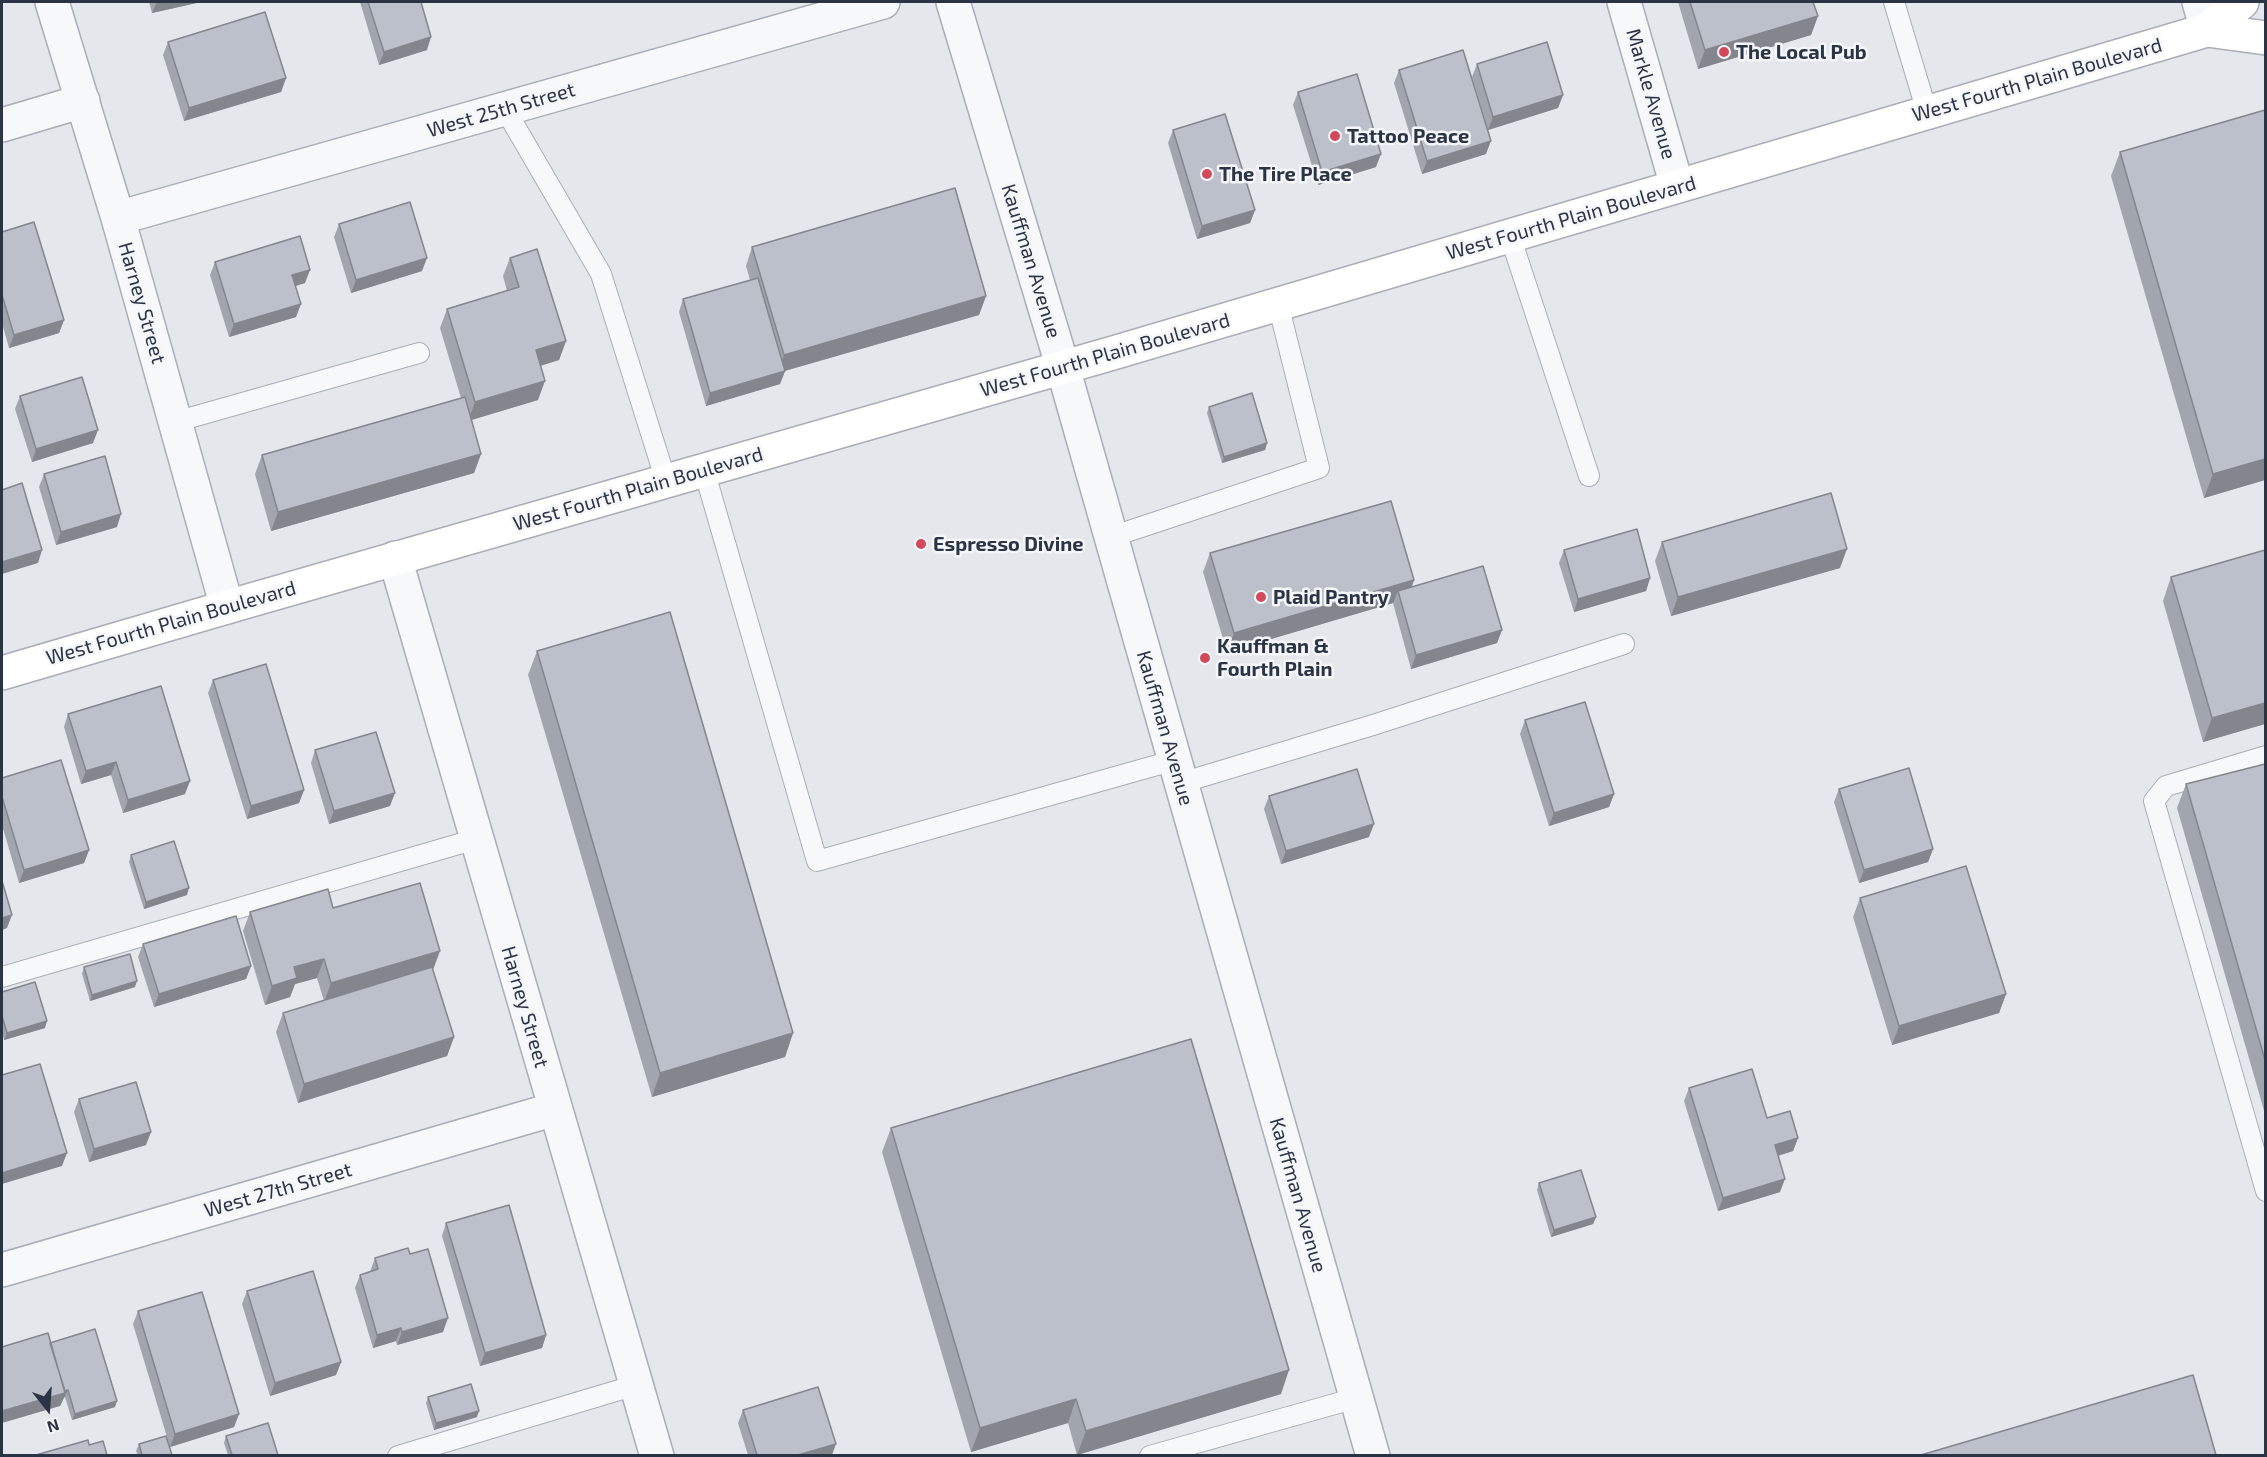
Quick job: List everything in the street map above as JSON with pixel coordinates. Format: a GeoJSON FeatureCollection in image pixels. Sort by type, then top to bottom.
{"type":"FeatureCollection","features":[{"type":"Feature","properties":{"kind":"main road","name":"West Fourth Plain Boulevard"},"geometry":{"type":"LineString","coordinates":[[2,673],[395,558],[1063,368],[1927,112],[2242,2]]}},
{"type":"Feature","properties":{"kind":"main road","name":"West Fourth Plain Boulevard"},"geometry":{"type":"LineString","coordinates":[[2203,16],[2265,38]]}},
{"type":"Feature","properties":{"kind":"street","name":"Harney Street"},"geometry":{"type":"LineString","coordinates":[[52,2],[118,218],[226,607]]}},
{"type":"Feature","properties":{"kind":"street","name":"West 25th Street"},"geometry":{"type":"LineString","coordinates":[[118,218],[883,2]]}},
{"type":"Feature","properties":{"kind":"street","name":"Kauffman Avenue"},"geometry":{"type":"LineString","coordinates":[[953,2],[1063,368],[1373,1455]]}},
{"type":"Feature","properties":{"kind":"street","name":"Markle Avenue"},"geometry":{"type":"LineString","coordinates":[[1624,2],[1677,186]]}},
{"type":"Feature","properties":{"kind":"street"},"geometry":{"type":"LineString","coordinates":[[2,125],[83,101]]}},
{"type":"Feature","properties":{"kind":"street","name":"Harney Street"},"geometry":{"type":"LineString","coordinates":[[395,558],[657,1455]]}},
{"type":"Feature","properties":{"kind":"street","name":"West 27th Street"},"geometry":{"type":"LineString","coordinates":[[2,1270],[555,1109]]}},
{"type":"Feature","properties":{"kind":"lane"},"geometry":{"type":"LineString","coordinates":[[1894,2],[1927,112]]}},
{"type":"Feature","properties":{"kind":"lane"},"geometry":{"type":"LineString","coordinates":[[505,109],[601,274],[666,481]]}},
{"type":"Feature","properties":{"kind":"lane"},"geometry":{"type":"LineString","coordinates":[[1510,236],[1589,476]]}},
{"type":"Feature","properties":{"kind":"lane"},"geometry":{"type":"LineString","coordinates":[[1111,537],[1319,468],[1278,304]]}},
{"type":"Feature","properties":{"kind":"lane"},"geometry":{"type":"LineString","coordinates":[[175,422],[419,353]]}},
{"type":"Feature","properties":{"kind":"lane"},"geometry":{"type":"LineString","coordinates":[[704,470],[817,861],[1373,725],[1624,644]]}},
{"type":"Feature","properties":{"kind":"lane"},"geometry":{"type":"LineString","coordinates":[[2265,756],[2166,786],[2154,801],[2265,1191]]}},
{"type":"Feature","properties":{"kind":"lane"},"geometry":{"type":"LineString","coordinates":[[2,977],[476,839]]}},
{"type":"Feature","properties":{"kind":"lane"},"geometry":{"type":"LineString","coordinates":[[398,1455],[636,1385]]}},
{"type":"Feature","properties":{"kind":"lane"},"geometry":{"type":"LineString","coordinates":[[1150,1455],[1356,1398]]}},
{"type":"Feature","properties":{"kind":"building"},"geometry":{"type":"Polygon","coordinates":[[[368,2],[421,2],[431,37],[384,52],[368,2]]]}},
{"type":"Feature","properties":{"kind":"building"},"geometry":{"type":"Polygon","coordinates":[[[1690,2],[1813,2],[1818,16],[1705,50],[1690,2]]]}},
{"type":"Feature","properties":{"kind":"building"},"geometry":{"type":"Polygon","coordinates":[[[265,12],[286,78],[189,108],[168,42],[265,12]]]}},
{"type":"Feature","properties":{"kind":"building"},"geometry":{"type":"Polygon","coordinates":[[[1547,42],[1563,95],[1493,117],[1477,64],[1547,42]]]}},
{"type":"Feature","properties":{"kind":"building"},"geometry":{"type":"Polygon","coordinates":[[[1463,50],[1491,141],[1427,161],[1399,70],[1463,50]]]}},
{"type":"Feature","properties":{"kind":"building","name":"Tattoo Peace"},"geometry":{"type":"Polygon","coordinates":[[[1357,74],[1381,154],[1322,172],[1298,92],[1357,74]]]}},
{"type":"Feature","properties":{"kind":"building"},"geometry":{"type":"Polygon","coordinates":[[[2265,110],[2265,459],[2213,474],[2120,152],[2265,110]]]}},
{"type":"Feature","properties":{"kind":"building"},"geometry":{"type":"Polygon","coordinates":[[[1225,114],[1255,210],[1202,226],[1173,130],[1225,114]]]}},
{"type":"Feature","properties":{"kind":"building"},"geometry":{"type":"Polygon","coordinates":[[[955,188],[986,296],[784,355],[752,247],[955,188]]]}},
{"type":"Feature","properties":{"kind":"building"},"geometry":{"type":"Polygon","coordinates":[[[410,202],[427,258],[356,280],[339,224],[410,202]]]}},
{"type":"Feature","properties":{"kind":"building"},"geometry":{"type":"Polygon","coordinates":[[[34,222],[64,320],[14,335],[2,295],[2,232],[34,222]]]}},
{"type":"Feature","properties":{"kind":"building"},"geometry":{"type":"Polygon","coordinates":[[[300,236],[310,270],[292,275],[301,304],[234,324],[215,262],[300,236]]]}},
{"type":"Feature","properties":{"kind":"building"},"geometry":{"type":"Polygon","coordinates":[[[537,249],[566,341],[536,350],[545,381],[475,402],[447,309],[519,287],[510,258],[537,249]]]}},
{"type":"Feature","properties":{"kind":"building"},"geometry":{"type":"Polygon","coordinates":[[[758,278],[785,371],[710,393],[683,299],[758,278]]]}},
{"type":"Feature","properties":{"kind":"building"},"geometry":{"type":"Polygon","coordinates":[[[82,377],[98,430],[36,449],[20,396],[82,377]]]}},
{"type":"Feature","properties":{"kind":"building"},"geometry":{"type":"Polygon","coordinates":[[[1252,393],[1267,443],[1224,457],[1209,407],[1252,393]]]}},
{"type":"Feature","properties":{"kind":"building"},"geometry":{"type":"Polygon","coordinates":[[[465,397],[481,454],[278,512],[262,455],[465,397]]]}},
{"type":"Feature","properties":{"kind":"building"},"geometry":{"type":"Polygon","coordinates":[[[105,456],[121,514],[61,532],[44,474],[105,456]]]}},
{"type":"Feature","properties":{"kind":"building"},"geometry":{"type":"Polygon","coordinates":[[[22,483],[42,550],[2,562],[2,490],[22,483]]]}},
{"type":"Feature","properties":{"kind":"building"},"geometry":{"type":"Polygon","coordinates":[[[1831,493],[1847,549],[1678,597],[1662,542],[1831,493]]]}},
{"type":"Feature","properties":{"kind":"building"},"geometry":{"type":"Polygon","coordinates":[[[1391,501],[1414,580],[1234,633],[1210,553],[1391,501]]]}},
{"type":"Feature","properties":{"kind":"building"},"geometry":{"type":"Polygon","coordinates":[[[1637,529],[1650,578],[1578,599],[1564,550],[1637,529]]]}},
{"type":"Feature","properties":{"kind":"building"},"geometry":{"type":"Polygon","coordinates":[[[2265,550],[2265,703],[2212,718],[2171,577],[2265,550]]]}},
{"type":"Feature","properties":{"kind":"building"},"geometry":{"type":"Polygon","coordinates":[[[1483,566],[1502,630],[1416,655],[1398,591],[1483,566]]]}},
{"type":"Feature","properties":{"kind":"building"},"geometry":{"type":"Polygon","coordinates":[[[670,612],[793,1033],[660,1073],[537,651],[670,612]]]}},
{"type":"Feature","properties":{"kind":"building"},"geometry":{"type":"Polygon","coordinates":[[[266,664],[304,790],[251,806],[213,680],[266,664]]]}},
{"type":"Feature","properties":{"kind":"building"},"geometry":{"type":"Polygon","coordinates":[[[161,686],[190,781],[128,800],[116,762],[86,771],[68,714],[161,686]]]}},
{"type":"Feature","properties":{"kind":"building"},"geometry":{"type":"Polygon","coordinates":[[[1585,702],[1614,794],[1554,813],[1525,720],[1585,702]]]}},
{"type":"Feature","properties":{"kind":"building"},"geometry":{"type":"Polygon","coordinates":[[[376,732],[395,793],[334,811],[315,750],[376,732]]]}},
{"type":"Feature","properties":{"kind":"building"},"geometry":{"type":"Polygon","coordinates":[[[61,760],[89,850],[24,870],[2,797],[2,778],[61,760]]]}},
{"type":"Feature","properties":{"kind":"building"},"geometry":{"type":"Polygon","coordinates":[[[2265,764],[2265,1060],[2186,784],[2265,764]]]}},
{"type":"Feature","properties":{"kind":"building"},"geometry":{"type":"Polygon","coordinates":[[[1909,768],[1933,849],[1864,870],[1839,789],[1909,768]]]}},
{"type":"Feature","properties":{"kind":"building"},"geometry":{"type":"Polygon","coordinates":[[[1357,769],[1374,824],[1286,851],[1269,796],[1357,769]]]}},
{"type":"Feature","properties":{"kind":"building"},"geometry":{"type":"Polygon","coordinates":[[[174,841],[189,888],[146,902],[131,855],[174,841]]]}},
{"type":"Feature","properties":{"kind":"building"},"geometry":{"type":"Polygon","coordinates":[[[1966,866],[2006,994],[1899,1026],[1860,898],[1966,866]]]}},
{"type":"Feature","properties":{"kind":"building"},"geometry":{"type":"Polygon","coordinates":[[[2,881],[12,915],[2,918],[2,881]]]}},
{"type":"Feature","properties":{"kind":"building"},"geometry":{"type":"Polygon","coordinates":[[[420,883],[440,951],[331,983],[324,959],[294,967],[297,978],[272,986],[250,912],[328,889],[333,908],[420,883]]]}},
{"type":"Feature","properties":{"kind":"building"},"geometry":{"type":"Polygon","coordinates":[[[236,916],[251,966],[159,994],[143,944],[236,916]]]}},
{"type":"Feature","properties":{"kind":"building"},"geometry":{"type":"Polygon","coordinates":[[[130,954],[137,981],[92,995],[84,967],[130,954]]]}},
{"type":"Feature","properties":{"kind":"building"},"geometry":{"type":"Polygon","coordinates":[[[432,967],[454,1037],[304,1084],[283,1013],[432,967]]]}},
{"type":"Feature","properties":{"kind":"building"},"geometry":{"type":"Polygon","coordinates":[[[35,982],[47,1021],[7,1033],[2,1016],[2,992],[35,982]]]}},
{"type":"Feature","properties":{"kind":"building"},"geometry":{"type":"Polygon","coordinates":[[[1191,1039],[1289,1370],[1086,1431],[1076,1399],[980,1428],[891,1128],[1191,1039]]]}},
{"type":"Feature","properties":{"kind":"building"},"geometry":{"type":"Polygon","coordinates":[[[40,1064],[67,1153],[2,1173],[2,1075],[40,1064]]]}},
{"type":"Feature","properties":{"kind":"building"},"geometry":{"type":"Polygon","coordinates":[[[1752,1069],[1767,1118],[1790,1111],[1798,1138],[1775,1145],[1785,1179],[1723,1198],[1689,1088],[1752,1069]]]}},
{"type":"Feature","properties":{"kind":"building"},"geometry":{"type":"Polygon","coordinates":[[[136,1082],[151,1132],[94,1149],[79,1099],[136,1082]]]}},
{"type":"Feature","properties":{"kind":"building"},"geometry":{"type":"Polygon","coordinates":[[[1581,1170],[1596,1217],[1554,1230],[1539,1183],[1581,1170]]]}},
{"type":"Feature","properties":{"kind":"building"},"geometry":{"type":"Polygon","coordinates":[[[509,1205],[546,1335],[485,1353],[446,1223],[509,1205]]]}},
{"type":"Feature","properties":{"kind":"building"},"geometry":{"type":"Polygon","coordinates":[[[408,1248],[410,1254],[428,1249],[448,1318],[402,1332],[401,1328],[377,1335],[360,1275],[378,1269],[375,1258],[408,1248]]]}},
{"type":"Feature","properties":{"kind":"building"},"geometry":{"type":"Polygon","coordinates":[[[313,1271],[341,1362],[275,1383],[247,1291],[313,1271]]]}},
{"type":"Feature","properties":{"kind":"building"},"geometry":{"type":"Polygon","coordinates":[[[202,1292],[239,1414],[175,1434],[138,1311],[202,1292]]]}},
{"type":"Feature","properties":{"kind":"building"},"geometry":{"type":"Polygon","coordinates":[[[95,1329],[117,1401],[75,1414],[50,1343],[95,1329]]]}},
{"type":"Feature","properties":{"kind":"building"},"geometry":{"type":"Polygon","coordinates":[[[48,1333],[65,1393],[2,1411],[2,1347],[48,1333]]]}},
{"type":"Feature","properties":{"kind":"building"},"geometry":{"type":"Polygon","coordinates":[[[2193,1375],[2216,1455],[1921,1455],[2193,1375]]]}},
{"type":"Feature","properties":{"kind":"building"},"geometry":{"type":"Polygon","coordinates":[[[471,1384],[479,1411],[436,1423],[428,1397],[471,1384]]]}},
{"type":"Feature","properties":{"kind":"building"},"geometry":{"type":"Polygon","coordinates":[[[818,1387],[836,1444],[798,1455],[757,1455],[743,1410],[818,1387]]]}},
{"type":"Feature","properties":{"kind":"building"},"geometry":{"type":"Polygon","coordinates":[[[268,1423],[278,1455],[232,1455],[226,1436],[268,1423]]]}},
{"type":"Feature","properties":{"kind":"building"},"geometry":{"type":"Polygon","coordinates":[[[166,1436],[172,1455],[142,1455],[139,1444],[166,1436]]]}},
{"type":"Feature","properties":{"kind":"building"},"geometry":{"type":"Polygon","coordinates":[[[88,1440],[89,1445],[103,1441],[107,1455],[36,1455],[88,1440]]]}},
{"type":"Feature","properties":{"kind":"place","name":"The Local Pub"},"geometry":{"type":"Point","coordinates":[1724,52]}},
{"type":"Feature","properties":{"kind":"place","name":"Tattoo Peace"},"geometry":{"type":"Point","coordinates":[1335,136]}},
{"type":"Feature","properties":{"kind":"place","name":"The Tire Place"},"geometry":{"type":"Point","coordinates":[1207,174]}},
{"type":"Feature","properties":{"kind":"place","name":"Espresso Divine"},"geometry":{"type":"Point","coordinates":[921,544]}},
{"type":"Feature","properties":{"kind":"place","name":"Plaid Pantry"},"geometry":{"type":"Point","coordinates":[1261,597]}},
{"type":"Feature","properties":{"kind":"place","name":"Kauffman & Fourth Plain"},"geometry":{"type":"Point","coordinates":[1205,658]}}]}
